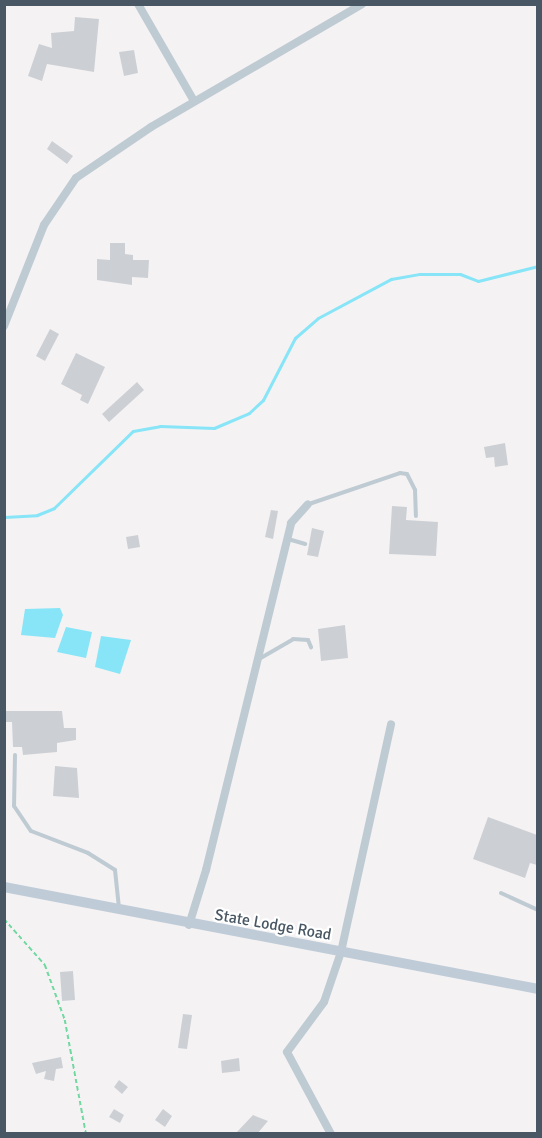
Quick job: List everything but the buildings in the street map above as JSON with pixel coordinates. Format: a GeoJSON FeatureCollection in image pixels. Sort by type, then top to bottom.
{"type":"FeatureCollection","features":[{"type":"Feature","properties":{"kind":"street"},"geometry":{"type":"LineString","coordinates":[[138,4],[194,101]]}},
{"type":"Feature","properties":{"kind":"street"},"geometry":{"type":"LineString","coordinates":[[4,326],[44,225],[76,178],[194,101],[362,4]]}},
{"type":"Feature","properties":{"kind":"street"},"geometry":{"type":"LineString","coordinates":[[189,925],[206,870],[287,539],[295,516],[308,504]]}},
{"type":"Feature","properties":{"kind":"street"},"geometry":{"type":"LineString","coordinates":[[331,1134],[286,1052],[324,1002],[340,952],[391,724]]}},
{"type":"Feature","properties":{"kind":"street","name":"State Lodge Road"},"geometry":{"type":"LineString","coordinates":[[4,887],[118,912],[537,989]]}},
{"type":"Feature","properties":{"kind":"lane"},"geometry":{"type":"LineString","coordinates":[[308,504],[400,473],[407,474],[416,490],[416,516]]}},
{"type":"Feature","properties":{"kind":"lane"},"geometry":{"type":"LineString","coordinates":[[287,539],[305,544]]}},
{"type":"Feature","properties":{"kind":"lane"},"geometry":{"type":"LineString","coordinates":[[258,659],[293,639],[308,640],[311,647]]}},
{"type":"Feature","properties":{"kind":"lane"},"geometry":{"type":"LineString","coordinates":[[15,755],[14,806],[31,831],[88,853],[115,870],[120,888],[118,912]]}},
{"type":"Feature","properties":{"kind":"lane"},"geometry":{"type":"LineString","coordinates":[[501,893],[537,909]]}},
{"type":"Feature","properties":{"kind":"path"},"geometry":{"type":"LineString","coordinates":[[4,920],[45,965],[65,1020],[86,1132]]}},
{"type":"Feature","properties":{"kind":"water"},"geometry":{"type":"Polygon","coordinates":[[[60,608],[63,615],[55,638],[21,635],[25,609],[60,608]]]}},
{"type":"Feature","properties":{"kind":"water"},"geometry":{"type":"Polygon","coordinates":[[[66,627],[92,632],[86,658],[57,652],[66,627]]]}},
{"type":"Feature","properties":{"kind":"water"},"geometry":{"type":"Polygon","coordinates":[[[101,636],[131,640],[120,674],[95,667],[101,636]]]}},
{"type":"Feature","properties":{"kind":"waterway"},"geometry":{"type":"LineString","coordinates":[[4,517],[37,515],[54,508],[133,431],[160,426],[214,428],[249,413],[263,400],[295,338],[318,318],[391,279],[419,274],[460,274],[478,281],[538,266]]}}]}
